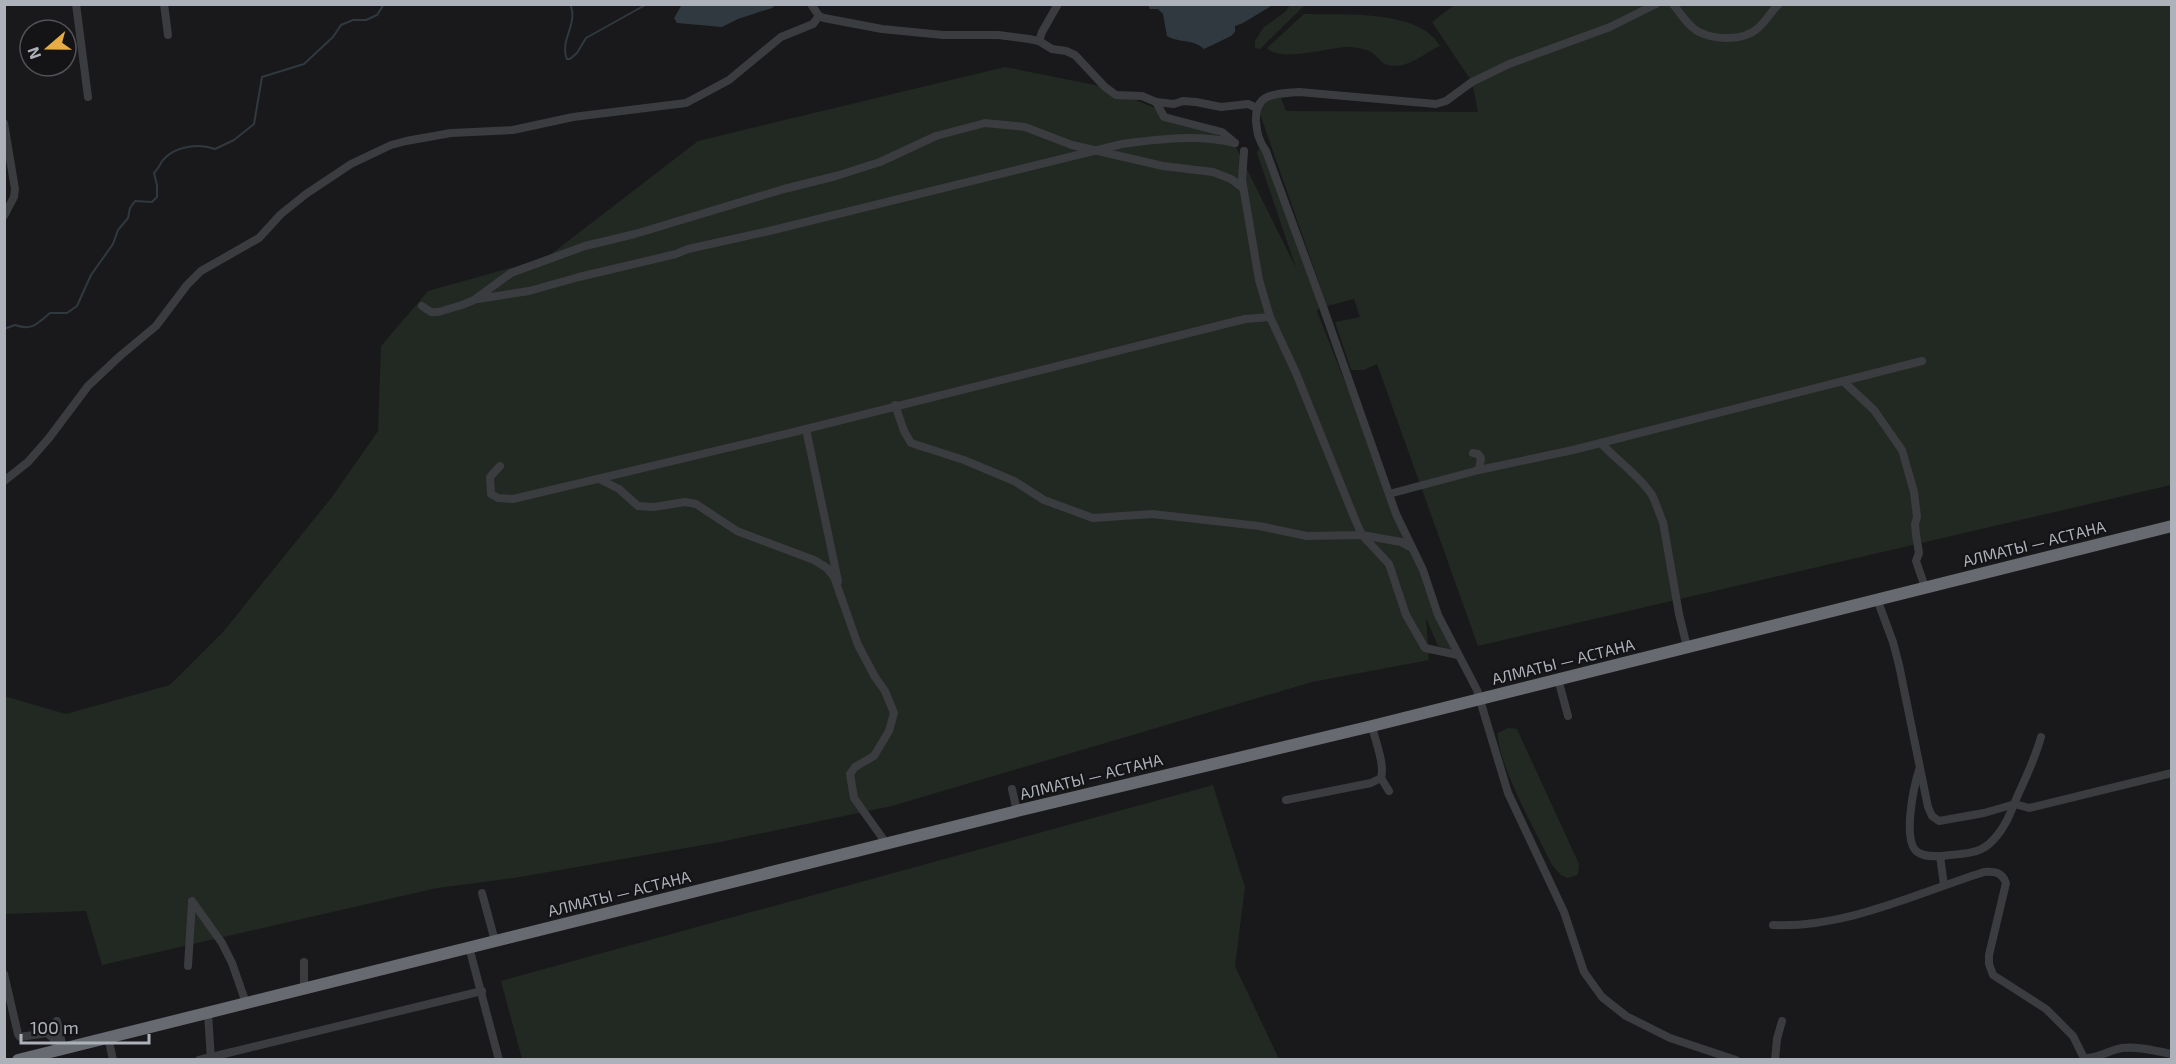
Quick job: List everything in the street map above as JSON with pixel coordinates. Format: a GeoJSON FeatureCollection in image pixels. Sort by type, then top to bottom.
{"type":"FeatureCollection","features":[{"type":"Feature","properties":{"kind":"highway","name":"АЛМАТЫ — АСТАНА"},"geometry":{"type":"LineString","coordinates":[[18,1059],[2172,526]]}},
{"type":"Feature","properties":{"kind":"street"},"geometry":{"type":"LineString","coordinates":[[76,4],[88,97]]}},
{"type":"Feature","properties":{"kind":"street"},"geometry":{"type":"LineString","coordinates":[[164,4],[168,35]]}},
{"type":"Feature","properties":{"kind":"street"},"geometry":{"type":"LineString","coordinates":[[811,4],[819,16],[882,29],[943,35],[998,35],[1039,41],[1052,49],[1075,54],[1109,91],[1116,95],[1142,96],[1156,102],[1174,104],[1183,101],[1221,107],[1248,104],[1257,108]]}},
{"type":"Feature","properties":{"kind":"street"},"geometry":{"type":"LineString","coordinates":[[1039,41],[1058,4]]}},
{"type":"Feature","properties":{"kind":"street"},"geometry":{"type":"LineString","coordinates":[[1656,4],[1610,27],[1509,64],[1472,82],[1446,101],[1436,104],[1299,92],[1280,93],[1266,97],[1258,103],[1257,108],[1259,143],[1266,152],[1303,250],[1389,494],[1423,570],[1438,615],[1480,699],[1508,793],[1564,912],[1584,972],[1595,990],[1612,1007],[1642,1025],[1681,1042],[1736,1059]]}},
{"type":"Feature","properties":{"kind":"street"},"geometry":{"type":"LineString","coordinates":[[1673,4],[1698,32],[1730,38],[1743,37],[1758,29],[1779,4]]}},
{"type":"Feature","properties":{"kind":"street"},"geometry":{"type":"LineString","coordinates":[[4,482],[28,462],[49,438],[88,386],[156,326],[187,285],[201,271],[259,238],[281,214],[325,180],[351,164],[391,145],[406,141],[452,133],[513,130],[592,114],[686,102],[729,80],[781,37],[813,24],[819,16]]}},
{"type":"Feature","properties":{"kind":"street"},"geometry":{"type":"LineString","coordinates":[[1156,102],[1164,117],[1222,132],[1244,151],[1249,151],[1259,143]]}},
{"type":"Feature","properties":{"kind":"street"},"geometry":{"type":"LineString","coordinates":[[4,123],[15,189],[14,197],[4,216]]}},
{"type":"Feature","properties":{"kind":"street"},"geometry":{"type":"LineString","coordinates":[[474,300],[511,273],[585,246],[635,234],[776,191],[836,176],[880,162],[928,139],[985,123],[1034,129],[1072,145],[1163,166],[1213,172],[1231,179],[1243,188]]}},
{"type":"Feature","properties":{"kind":"street"},"geometry":{"type":"LineString","coordinates":[[422,306],[430,312],[438,312],[474,300],[529,291],[688,249],[1122,144],[1170,138],[1221,139],[1235,143]]}},
{"type":"Feature","properties":{"kind":"street"},"geometry":{"type":"LineString","coordinates":[[1244,151],[1243,188],[1260,280],[1270,317],[1296,373],[1362,535],[1389,564],[1406,615],[1425,648],[1458,655]]}},
{"type":"Feature","properties":{"kind":"street"},"geometry":{"type":"LineString","coordinates":[[500,466],[490,477],[491,494],[502,499],[513,499],[806,429],[1245,319],[1270,317]]}},
{"type":"Feature","properties":{"kind":"street"},"geometry":{"type":"LineString","coordinates":[[1389,494],[1479,470],[1601,443],[1922,361]]}},
{"type":"Feature","properties":{"kind":"street"},"geometry":{"type":"LineString","coordinates":[[1844,382],[1874,410],[1902,450],[1914,492],[1919,553],[1916,561],[1925,588]]}},
{"type":"Feature","properties":{"kind":"street"},"geometry":{"type":"LineString","coordinates":[[895,405],[911,443],[964,460],[1014,481],[1044,500],[1093,518],[1152,514],[1259,526],[1307,536],[1362,535],[1401,542],[1411,547]]}},
{"type":"Feature","properties":{"kind":"street"},"geometry":{"type":"LineString","coordinates":[[806,429],[825,510],[839,588],[864,659],[893,708],[889,731],[874,756],[855,767],[850,774],[854,798],[886,843]]}},
{"type":"Feature","properties":{"kind":"street"},"geometry":{"type":"LineString","coordinates":[[1601,443],[1620,459],[1652,495],[1663,522],[1687,647]]}},
{"type":"Feature","properties":{"kind":"street"},"geometry":{"type":"LineString","coordinates":[[1473,453],[1478,454],[1481,458],[1479,470]]}},
{"type":"Feature","properties":{"kind":"street"},"geometry":{"type":"LineString","coordinates":[[599,479],[619,489],[638,506],[654,507],[685,502],[696,504],[737,531],[814,560],[827,568],[839,588]]}},
{"type":"Feature","properties":{"kind":"street"},"geometry":{"type":"LineString","coordinates":[[1877,599],[1899,665],[1929,811],[1939,821],[1984,813],[2015,804],[2029,807],[2172,773]]}},
{"type":"Feature","properties":{"kind":"street"},"geometry":{"type":"LineString","coordinates":[[1558,679],[1568,716]]}},
{"type":"Feature","properties":{"kind":"street"},"geometry":{"type":"LineString","coordinates":[[1286,800],[1371,783],[1381,778],[1383,774],[1371,726]]}},
{"type":"Feature","properties":{"kind":"street"},"geometry":{"type":"LineString","coordinates":[[1920,770],[1913,791],[1910,842],[1918,853],[1940,856],[1971,853],[1989,844],[2010,818],[2036,753],[2040,737]]}},
{"type":"Feature","properties":{"kind":"street"},"geometry":{"type":"LineString","coordinates":[[1381,778],[1389,791]]}},
{"type":"Feature","properties":{"kind":"street"},"geometry":{"type":"LineString","coordinates":[[1011,789],[1017,811]]}},
{"type":"Feature","properties":{"kind":"street"},"geometry":{"type":"LineString","coordinates":[[1940,856],[1944,885]]}},
{"type":"Feature","properties":{"kind":"street"},"geometry":{"type":"LineString","coordinates":[[1773,925],[1789,926],[1860,914],[1983,872],[1992,871],[2002,874],[2006,883],[1989,964],[1990,970],[1999,980],[2046,1010],[2073,1036],[2084,1058],[2093,1058],[2113,1050],[2131,1048],[2172,1054]]}},
{"type":"Feature","properties":{"kind":"street"},"geometry":{"type":"LineString","coordinates":[[482,893],[495,941]]}},
{"type":"Feature","properties":{"kind":"street"},"geometry":{"type":"LineString","coordinates":[[188,966],[192,901],[222,943],[232,963],[246,1003]]}},
{"type":"Feature","properties":{"kind":"street"},"geometry":{"type":"LineString","coordinates":[[469,947],[499,1059]]}},
{"type":"Feature","properties":{"kind":"street"},"geometry":{"type":"LineString","coordinates":[[304,963],[304,988]]}},
{"type":"Feature","properties":{"kind":"street"},"geometry":{"type":"LineString","coordinates":[[4,974],[20,1037],[47,1033],[60,1049]]}},
{"type":"Feature","properties":{"kind":"street"},"geometry":{"type":"LineString","coordinates":[[199,1059],[211,1058],[482,991]]}},
{"type":"Feature","properties":{"kind":"street"},"geometry":{"type":"LineString","coordinates":[[208,1013],[211,1058]]}},
{"type":"Feature","properties":{"kind":"street"},"geometry":{"type":"LineString","coordinates":[[57,1021],[60,1049]]}},
{"type":"Feature","properties":{"kind":"street"},"geometry":{"type":"LineString","coordinates":[[1775,1059],[1782,1021]]}},
{"type":"Feature","properties":{"kind":"street"},"geometry":{"type":"LineString","coordinates":[[108,1037],[113,1059]]}},
{"type":"Feature","properties":{"kind":"shaded area"},"geometry":{"type":"Polygon","coordinates":[[[686,4],[775,5],[722,27],[677,23],[674,18],[681,6],[686,4]]]}},
{"type":"Feature","properties":{"kind":"shaded area"},"geometry":{"type":"Polygon","coordinates":[[[1148,5],[1273,5],[1235,26],[1235,32],[1231,36],[1204,49],[1195,43],[1167,36],[1163,14],[1158,9],[1150,9],[1148,5]]]}},
{"type":"Feature","properties":{"kind":"shaded area"},"geometry":{"type":"Polygon","coordinates":[[[1290,5],[1305,5],[1260,49],[1255,48],[1255,41],[1263,28],[1285,12],[1290,5]]]}},
{"type":"Feature","properties":{"kind":"shaded area"},"geometry":{"type":"Polygon","coordinates":[[[1454,5],[2171,5],[2171,485],[1478,646],[1377,364],[1364,370],[1351,370],[1335,322],[1360,317],[1354,299],[1327,306],[1260,114],[1262,103],[1280,96],[1286,111],[1478,112],[1472,82],[1432,22],[1454,5]]]}},
{"type":"Feature","properties":{"kind":"shaded area"},"geometry":{"type":"Polygon","coordinates":[[[1304,14],[1378,16],[1398,20],[1430,34],[1440,46],[1412,62],[1394,66],[1383,63],[1369,51],[1357,48],[1282,54],[1267,48],[1304,14]]]}},
{"type":"Feature","properties":{"kind":"shaded area"},"geometry":{"type":"Polygon","coordinates":[[[1005,67],[1105,87],[1233,141],[1296,268],[1257,153],[1262,148],[1318,302],[1317,311],[1389,494],[1423,570],[1424,589],[1429,588],[1457,651],[1438,646],[1426,618],[1429,660],[1312,682],[892,806],[715,843],[514,878],[437,888],[102,965],[86,911],[5,914],[4,696],[66,714],[170,685],[223,632],[332,497],[378,431],[381,346],[428,291],[546,258],[698,141],[1005,67]]]}},
{"type":"Feature","properties":{"kind":"shaded area"},"geometry":{"type":"Polygon","coordinates":[[[1508,728],[1517,729],[1579,864],[1578,875],[1567,878],[1552,865],[1519,799],[1499,746],[1498,733],[1508,728]]]}},
{"type":"Feature","properties":{"kind":"shaded area"},"geometry":{"type":"Polygon","coordinates":[[[1213,785],[1245,887],[1235,966],[1279,1059],[522,1059],[501,981],[1213,785]]]}},
{"type":"Feature","properties":{"kind":"waterway"},"geometry":{"type":"LineString","coordinates":[[4,329],[15,325],[30,327],[50,313],[67,313],[77,306],[91,275],[113,244],[118,230],[128,218],[130,208],[135,201],[152,202],[157,197],[154,173],[168,155],[195,146],[215,149],[234,140],[254,124],[262,77],[304,64],[333,37],[341,25],[353,20],[366,20],[377,15],[384,4]]}},
{"type":"Feature","properties":{"kind":"waterway"},"geometry":{"type":"LineString","coordinates":[[570,4],[572,18],[565,45],[567,59],[577,53],[586,38],[647,4]]}}]}
